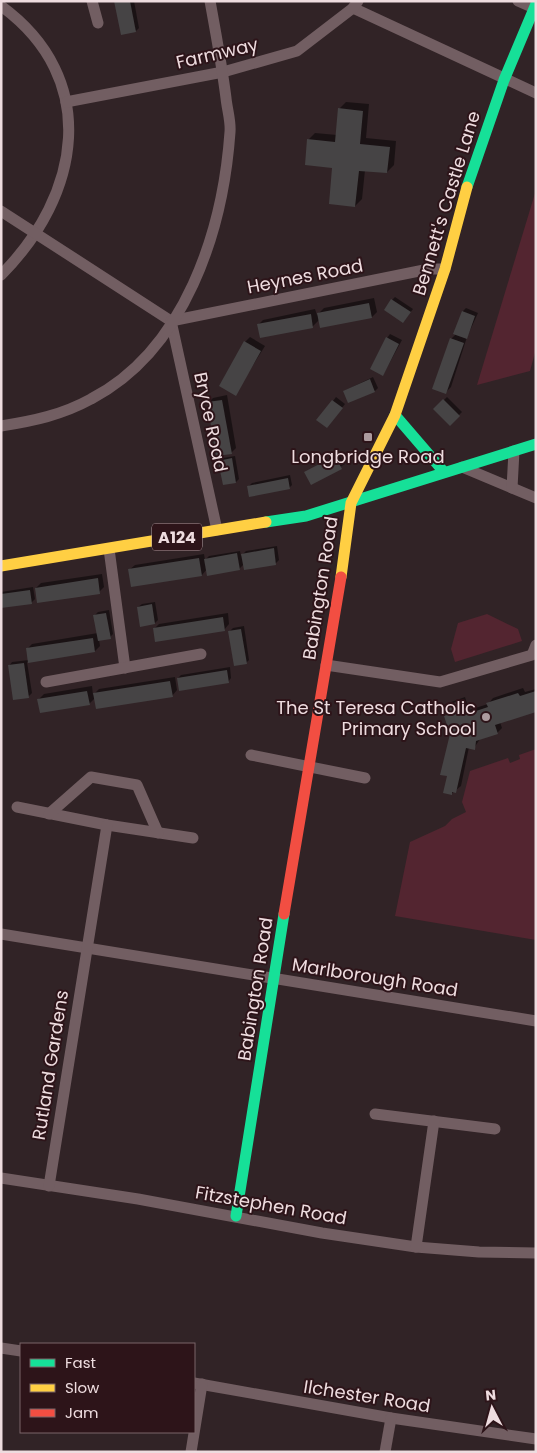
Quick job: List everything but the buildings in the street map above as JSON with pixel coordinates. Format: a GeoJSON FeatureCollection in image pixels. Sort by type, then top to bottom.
{"type":"FeatureCollection","features":[{"type":"Feature","properties":{"kind":"main road","name":"Bennett's Castle Lane"},"geometry":{"type":"LineString","coordinates":[[351,503],[395,415],[445,269],[471,170],[504,80],[535,6]]}},
{"type":"Feature","properties":{"kind":"main road"},"geometry":{"type":"LineString","coordinates":[[395,415],[444,472]]}},
{"type":"Feature","properties":{"kind":"main road","name":"A124"},"geometry":{"type":"LineString","coordinates":[[1,566],[306,516],[536,444]]}},
{"type":"Feature","properties":{"kind":"main road","name":"Babington Road"},"geometry":{"type":"LineString","coordinates":[[236,1216],[308,767],[348,538],[351,503]]}},
{"type":"Feature","properties":{"kind":"street"},"geometry":{"type":"LineString","coordinates":[[92,1],[98,23]]}},
{"type":"Feature","properties":{"kind":"street"},"geometry":{"type":"LineString","coordinates":[[1,426],[36,421],[67,411],[92,399],[118,382],[141,360],[185,300],[202,263],[220,202],[230,130],[223,72],[210,1]]}},
{"type":"Feature","properties":{"kind":"street"},"geometry":{"type":"LineString","coordinates":[[518,1],[535,6]]}},
{"type":"Feature","properties":{"kind":"street"},"geometry":{"type":"LineString","coordinates":[[356,5],[504,80],[536,93]]}},
{"type":"Feature","properties":{"kind":"street","name":"Farmway"},"geometry":{"type":"LineString","coordinates":[[66,102],[223,72],[297,51],[356,5]]}},
{"type":"Feature","properties":{"kind":"street"},"geometry":{"type":"LineString","coordinates":[[1,6],[22,21],[37,38],[53,64],[66,102],[70,135],[66,168],[57,196],[36,234],[16,260],[1,275]]}},
{"type":"Feature","properties":{"kind":"street"},"geometry":{"type":"LineString","coordinates":[[1,211],[171,321]]}},
{"type":"Feature","properties":{"kind":"street","name":"Heynes Road"},"geometry":{"type":"LineString","coordinates":[[171,321],[429,269],[445,269]]}},
{"type":"Feature","properties":{"kind":"street","name":"Bryce Road"},"geometry":{"type":"LineString","coordinates":[[171,321],[217,530]]}},
{"type":"Feature","properties":{"kind":"street"},"geometry":{"type":"LineString","coordinates":[[512,488],[514,451]]}},
{"type":"Feature","properties":{"kind":"street"},"geometry":{"type":"LineString","coordinates":[[462,467],[536,498]]}},
{"type":"Feature","properties":{"kind":"street"},"geometry":{"type":"LineString","coordinates":[[108,549],[125,668]]}},
{"type":"Feature","properties":{"kind":"street"},"geometry":{"type":"LineString","coordinates":[[326,666],[440,682],[532,655],[536,645]]}},
{"type":"Feature","properties":{"kind":"street"},"geometry":{"type":"LineString","coordinates":[[46,682],[201,654]]}},
{"type":"Feature","properties":{"kind":"street"},"geometry":{"type":"LineString","coordinates":[[251,755],[365,778]]}},
{"type":"Feature","properties":{"kind":"street"},"geometry":{"type":"LineString","coordinates":[[49,814],[91,777],[137,785],[158,832]]}},
{"type":"Feature","properties":{"kind":"street"},"geometry":{"type":"LineString","coordinates":[[17,807],[107,825],[193,838]]}},
{"type":"Feature","properties":{"kind":"street","name":"Rutland Gardens"},"geometry":{"type":"LineString","coordinates":[[49,1186],[107,825]]}},
{"type":"Feature","properties":{"kind":"street","name":"Marlborough Road"},"geometry":{"type":"LineString","coordinates":[[1,934],[536,1021]]}},
{"type":"Feature","properties":{"kind":"street"},"geometry":{"type":"LineString","coordinates":[[375,1114],[495,1129]]}},
{"type":"Feature","properties":{"kind":"street"},"geometry":{"type":"LineString","coordinates":[[416,1247],[434,1121]]}},
{"type":"Feature","properties":{"kind":"street","name":"Fitzstephen Road"},"geometry":{"type":"LineString","coordinates":[[1,1178],[236,1216],[322,1233],[416,1247],[479,1252],[536,1253]]}},
{"type":"Feature","properties":{"kind":"street"},"geometry":{"type":"LineString","coordinates":[[1,1348],[20,1351]]}},
{"type":"Feature","properties":{"kind":"street"},"geometry":{"type":"LineString","coordinates":[[195,1413],[198,1383]]}},
{"type":"Feature","properties":{"kind":"street","name":"Ilchester Road"},"geometry":{"type":"LineString","coordinates":[[198,1383],[391,1418],[536,1439]]}},
{"type":"Feature","properties":{"kind":"street"},"geometry":{"type":"LineString","coordinates":[[385,1452],[391,1418]]}},
{"type":"Feature","properties":{"kind":"street"},"geometry":{"type":"LineString","coordinates":[[191,1452],[193,1433]]}},
{"type":"Feature","properties":{"kind":"shaded area"},"geometry":{"type":"Polygon","coordinates":[[[536,190],[536,349],[530,371],[477,385],[536,190]]]}},
{"type":"Feature","properties":{"kind":"shaded area"},"geometry":{"type":"Polygon","coordinates":[[[487,614],[518,629],[522,641],[455,662],[451,649],[458,623],[487,614]]]}},
{"type":"Feature","properties":{"kind":"shaded area"},"geometry":{"type":"Polygon","coordinates":[[[536,749],[536,940],[395,916],[410,842],[445,826],[452,819],[466,812],[462,802],[470,771],[508,758],[510,763],[520,759],[519,755],[536,749]]]}},
{"type":"Feature","properties":{"kind":"traffic: fast"},"geometry":{"type":"LineString","coordinates":[[467,187],[504,80],[536,4]]}},
{"type":"Feature","properties":{"kind":"traffic: fast"},"geometry":{"type":"LineString","coordinates":[[395,415],[444,472]]}},
{"type":"Feature","properties":{"kind":"traffic: fast"},"geometry":{"type":"LineString","coordinates":[[266,522],[306,516],[536,444]]}},
{"type":"Feature","properties":{"kind":"traffic: fast"},"geometry":{"type":"LineString","coordinates":[[236,1216],[284,914]]}},
{"type":"Feature","properties":{"kind":"traffic: slow"},"geometry":{"type":"LineString","coordinates":[[341,577],[351,503],[395,415],[445,269],[467,187]]}},
{"type":"Feature","properties":{"kind":"traffic: slow"},"geometry":{"type":"LineString","coordinates":[[1,566],[266,522]]}},
{"type":"Feature","properties":{"kind":"traffic: jam"},"geometry":{"type":"LineString","coordinates":[[284,914],[341,577]]}},
{"type":"Feature","properties":{"kind":"place","name":"Longbridge Road"},"geometry":{"type":"Point","coordinates":[368,437]}},
{"type":"Feature","properties":{"kind":"place","name":"The St Teresa Catholic Primary School"},"geometry":{"type":"Point","coordinates":[486,717]}}]}
